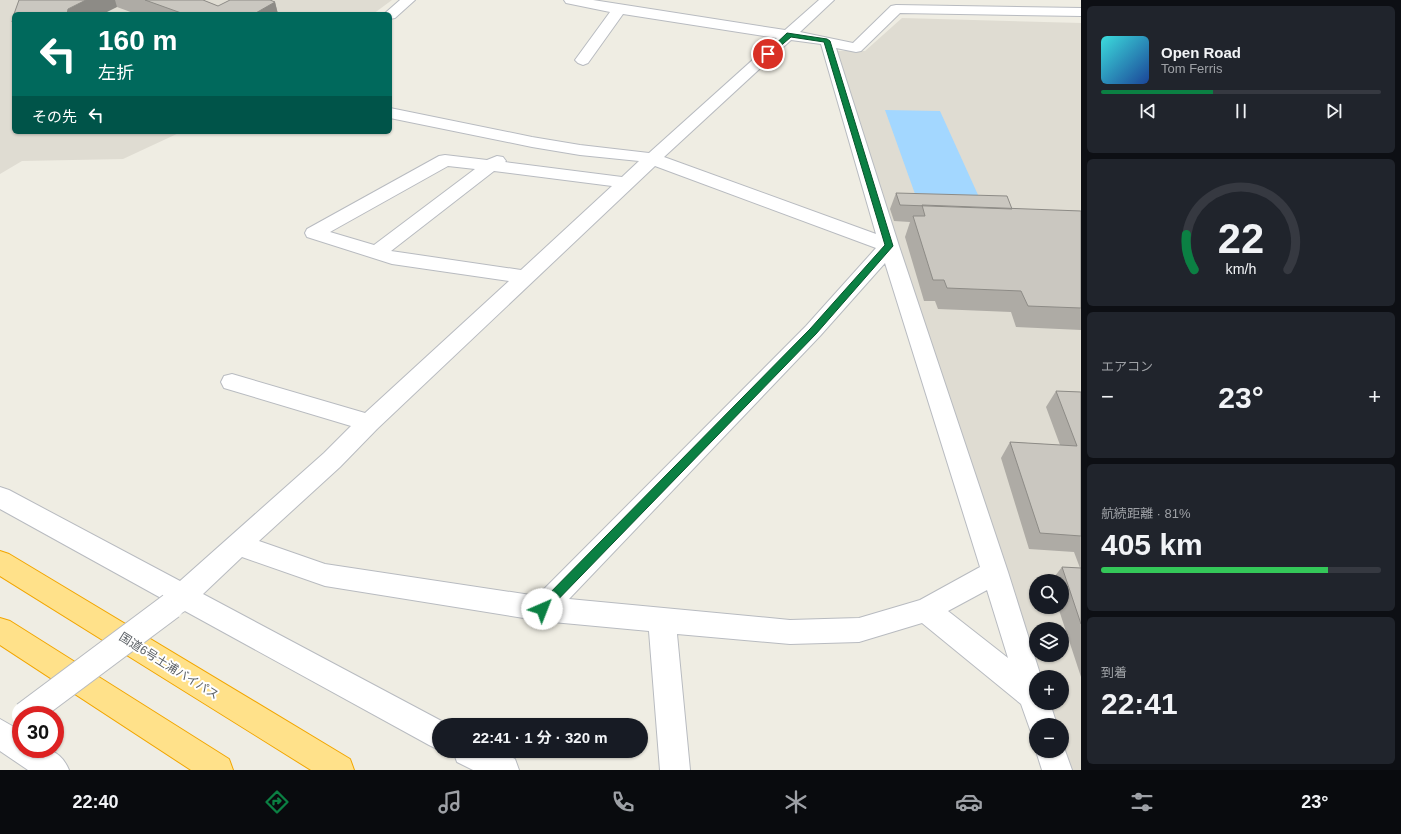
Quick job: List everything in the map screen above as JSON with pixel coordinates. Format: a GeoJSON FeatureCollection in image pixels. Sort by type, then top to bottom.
{"type":"FeatureCollection","features":[{"type":"Feature","properties":{"kind":"highway","name":"国道6号土浦バイパス"},"geometry":{"type":"LineString","coordinates":[[0,562],[339,770]]}},
{"type":"Feature","properties":{"kind":"highway"},"geometry":{"type":"LineString","coordinates":[[0,630],[218,770]]}},
{"type":"Feature","properties":{"kind":"street"},"geometry":{"type":"LineString","coordinates":[[392,13],[408,0]]}},
{"type":"Feature","properties":{"kind":"street"},"geometry":{"type":"LineString","coordinates":[[571,0],[619,9],[789,34],[856,48],[896,9],[1081,12]]}},
{"type":"Feature","properties":{"kind":"street"},"geometry":{"type":"LineString","coordinates":[[36,706],[177,601],[332,460],[369,423],[652,159],[826,0]]}},
{"type":"Feature","properties":{"kind":"street"},"geometry":{"type":"LineString","coordinates":[[584,60],[619,9]]}},
{"type":"Feature","properties":{"kind":"street"},"geometry":{"type":"LineString","coordinates":[[827,41],[889,246],[995,572],[1029,683]]}},
{"type":"Feature","properties":{"kind":"street"},"geometry":{"type":"LineString","coordinates":[[392,113],[438,124],[581,150],[633,154],[652,159],[889,246]]}},
{"type":"Feature","properties":{"kind":"street"},"geometry":{"type":"LineString","coordinates":[[377,252],[526,140]]}},
{"type":"Feature","properties":{"kind":"street"},"geometry":{"type":"LineString","coordinates":[[527,277],[392,258],[314,233],[445,160],[627,183]]}},
{"type":"Feature","properties":{"kind":"street"},"geometry":{"type":"LineString","coordinates":[[542,609],[813,332],[889,246]]}},
{"type":"Feature","properties":{"kind":"street"},"geometry":{"type":"LineString","coordinates":[[232,382],[369,423]]}},
{"type":"Feature","properties":{"kind":"street"},"geometry":{"type":"LineString","coordinates":[[0,497],[177,601],[238,627],[432,731]]}},
{"type":"Feature","properties":{"kind":"street"},"geometry":{"type":"LineString","coordinates":[[238,545],[325,576],[542,609],[790,632],[858,630],[926,610],[995,572]]}},
{"type":"Feature","properties":{"kind":"street"},"geometry":{"type":"LineString","coordinates":[[926,610],[1029,693]]}},
{"type":"Feature","properties":{"kind":"street"},"geometry":{"type":"LineString","coordinates":[[662,620],[675,770]]}},
{"type":"Feature","properties":{"kind":"street"},"geometry":{"type":"LineString","coordinates":[[37,758],[54,770]]}},
{"type":"Feature","properties":{"kind":"street"},"geometry":{"type":"LineString","coordinates":[[481,758],[504,770]]}},
{"type":"Feature","properties":{"kind":"street"},"geometry":{"type":"LineString","coordinates":[[1054,758],[1058,770]]}},
{"type":"Feature","properties":{"kind":"shaded area"},"geometry":{"type":"Polygon","coordinates":[[[0,0],[392,0],[376,12],[12,12],[12,134],[177,134],[123,159],[22,161],[0,174],[0,0]]]}},
{"type":"Feature","properties":{"kind":"shaded area"},"geometry":{"type":"Polygon","coordinates":[[[902,18],[1081,23],[1081,770],[1069,770],[1065,758],[1069,758],[1069,718],[1052,718],[1049,710],[1069,710],[1069,670],[1036,670],[1033,662],[1069,662],[1069,622],[1029,622],[1029,650],[831,51],[865,51],[902,18]]]}},
{"type":"Feature","properties":{"kind":"water"},"geometry":{"type":"Polygon","coordinates":[[[885,110],[940,111],[979,197],[915,194],[885,110]]]}},
{"type":"Feature","properties":{"kind":"building"},"geometry":{"type":"Polygon","coordinates":[[[19,0],[86,0],[68,9],[67,12],[15,12],[19,0]]]}},
{"type":"Feature","properties":{"kind":"building"},"geometry":{"type":"Polygon","coordinates":[[[145,0],[203,0],[218,6],[230,0],[270,0],[275,2],[258,12],[178,12],[145,0]]]}},
{"type":"Feature","properties":{"kind":"building"},"geometry":{"type":"Polygon","coordinates":[[[896,193],[1007,196],[1012,209],[900,205],[896,193]]]}},
{"type":"Feature","properties":{"kind":"building"},"geometry":{"type":"Polygon","coordinates":[[[922,205],[1081,211],[1081,308],[1028,306],[1021,291],[947,288],[944,280],[933,280],[913,216],[925,216],[922,205]]]}},
{"type":"Feature","properties":{"kind":"building"},"geometry":{"type":"Polygon","coordinates":[[[1056,391],[1081,392],[1081,536],[1040,533],[1010,442],[1077,446],[1056,391]]]}},
{"type":"Feature","properties":{"kind":"building"},"geometry":{"type":"Polygon","coordinates":[[[1062,567],[1081,568],[1081,624],[1069,588],[1069,574],[1064,574],[1062,567]]]}},
{"type":"Feature","properties":{"kind":"route"},"geometry":{"type":"LineString","coordinates":[[542,609],[813,332],[889,246],[827,41],[789,34],[768,54]]}}]}
